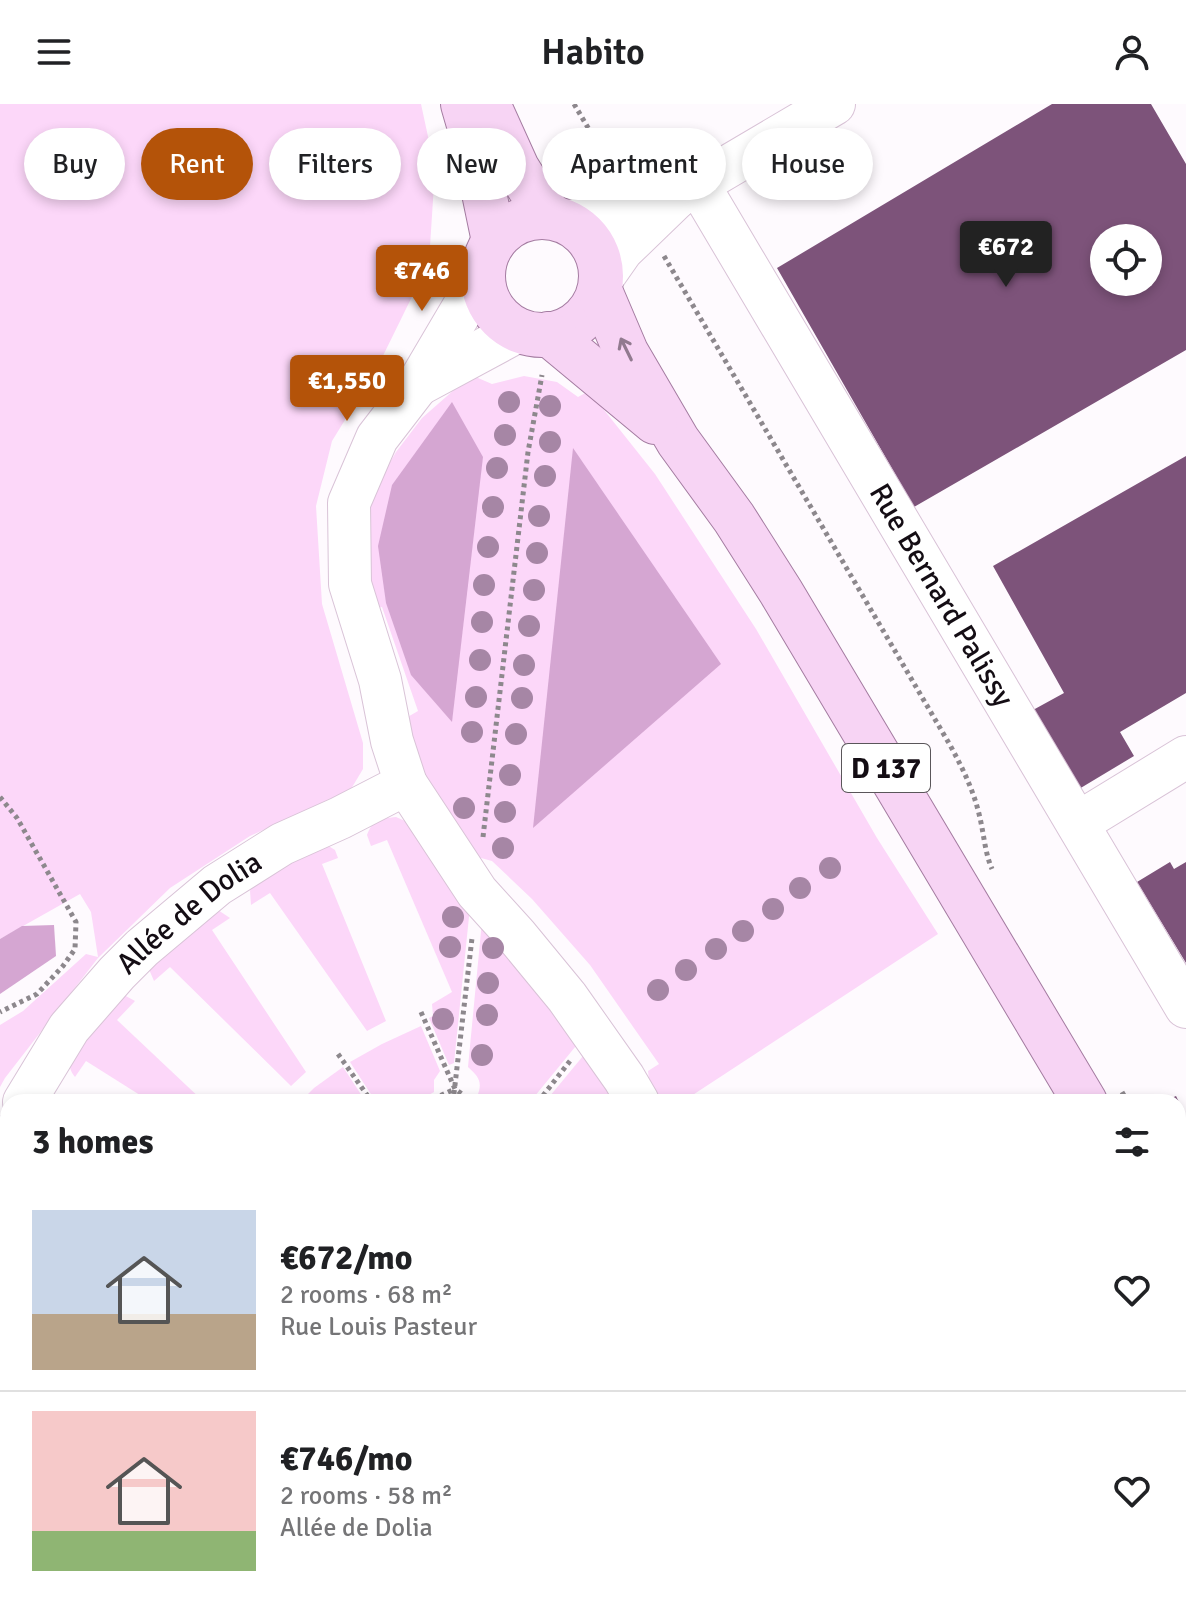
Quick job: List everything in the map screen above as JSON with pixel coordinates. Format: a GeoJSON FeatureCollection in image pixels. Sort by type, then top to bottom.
{"type":"FeatureCollection","features":[{"type":"Feature","properties":{"kind":"main road"},"geometry":{"type":"LineString","coordinates":[[463,104],[472,135],[489,257],[485,291],[504,321],[535,332],[566,329],[581,320],[592,307],[600,285],[600,262],[593,245],[582,231],[558,219],[530,189],[488,104]]}},
{"type":"Feature","properties":{"kind":"main road"},"geometry":{"type":"LineString","coordinates":[[489,257],[506,230],[519,221],[535,217],[558,219]]}},
{"type":"Feature","properties":{"kind":"main road","name":"D 137"},"geometry":{"type":"LineString","coordinates":[[600,285],[626,352],[678,441],[734,518],[1101,1094]]}},
{"type":"Feature","properties":{"kind":"main road","name":"D 137"},"geometry":{"type":"LineString","coordinates":[[535,332],[678,441]]}},
{"type":"Feature","properties":{"kind":"street"},"geometry":{"type":"LineString","coordinates":[[726,168],[834,104]]}},
{"type":"Feature","properties":{"kind":"street"},"geometry":{"type":"LineString","coordinates":[[558,219],[641,216],[670,200]]}},
{"type":"Feature","properties":{"kind":"street","name":"Rue Bernard Palissy"},"geometry":{"type":"LineString","coordinates":[[694,200],[1185,1002]]}},
{"type":"Feature","properties":{"kind":"street"},"geometry":{"type":"LineString","coordinates":[[600,285],[641,216]]}},
{"type":"Feature","properties":{"kind":"street"},"geometry":{"type":"LineString","coordinates":[[489,257],[417,386],[377,438],[349,503],[350,584],[380,680],[392,741],[406,784],[477,892],[567,997],[633,1094]]}},
{"type":"Feature","properties":{"kind":"street"},"geometry":{"type":"LineString","coordinates":[[417,386],[535,332]]}},
{"type":"Feature","properties":{"kind":"street"},"geometry":{"type":"LineString","coordinates":[[1078,823],[1186,757]]}},
{"type":"Feature","properties":{"kind":"street","name":"Allée de Dolia"},"geometry":{"type":"LineString","coordinates":[[29,1094],[69,1028],[117,973],[217,885],[282,844],[406,784]]}},
{"type":"Feature","properties":{"kind":"path"},"geometry":{"type":"LineString","coordinates":[[574,104],[950,745],[970,784],[995,877]]}},
{"type":"Feature","properties":{"kind":"path"},"geometry":{"type":"LineString","coordinates":[[454,1094],[528,452],[535,332]]}},
{"type":"Feature","properties":{"kind":"path"},"geometry":{"type":"LineString","coordinates":[[0,797],[17,818],[76,922],[75,949],[63,966],[37,994],[0,1012]]}},
{"type":"Feature","properties":{"kind":"path"},"geometry":{"type":"LineString","coordinates":[[421,1012],[455,1089],[462,1094]]}},
{"type":"Feature","properties":{"kind":"path"},"geometry":{"type":"LineString","coordinates":[[544,1094],[592,1031]]}},
{"type":"Feature","properties":{"kind":"path"},"geometry":{"type":"LineString","coordinates":[[338,1054],[366,1094]]}},
{"type":"Feature","properties":{"kind":"path"},"geometry":{"type":"LineString","coordinates":[[444,1094],[455,1089]]}},
{"type":"Feature","properties":{"kind":"shaded area"},"geometry":{"type":"Polygon","coordinates":[[[0,104],[421,104],[426,128],[417,128],[417,200],[433,200],[429,262],[377,368],[332,441],[316,506],[322,604],[363,743],[363,769],[351,789],[250,836],[170,888],[98,958],[0,1087],[0,1025],[23,1011],[86,954],[98,957],[91,912],[80,894],[0,939],[0,104]]]}},
{"type":"Feature","properties":{"kind":"shaded area"},"geometry":{"type":"Polygon","coordinates":[[[471,375],[492,384],[524,376],[557,382],[578,397],[589,391],[655,474],[756,629],[877,838],[938,934],[694,1094],[651,1094],[648,1071],[659,1064],[590,965],[532,899],[492,861],[470,855],[423,787],[399,722],[418,711],[382,607],[367,610],[362,546],[371,495],[396,452],[422,418],[471,375]]]}},
{"type":"Feature","properties":{"kind":"shaded area"},"geometry":{"type":"Polygon","coordinates":[[[452,402],[483,457],[452,722],[411,675],[386,603],[378,546],[392,485],[452,402]]]}},
{"type":"Feature","properties":{"kind":"shaded area"},"geometry":{"type":"Polygon","coordinates":[[[573,448],[721,664],[533,828],[573,448]]]}},
{"type":"Feature","properties":{"kind":"shaded area"},"geometry":{"type":"Polygon","coordinates":[[[396,817],[412,824],[470,907],[454,1063],[449,1065],[429,1018],[433,1016],[432,1004],[452,992],[387,840],[371,846],[367,835],[378,821],[396,817]]]}},
{"type":"Feature","properties":{"kind":"shaded area"},"geometry":{"type":"Polygon","coordinates":[[[327,845],[335,850],[338,858],[322,864],[386,1021],[367,1031],[270,893],[251,905],[250,891],[255,878],[327,845]]]}},
{"type":"Feature","properties":{"kind":"shaded area"},"geometry":{"type":"Polygon","coordinates":[[[218,910],[230,918],[212,930],[306,1072],[291,1086],[170,967],[154,981],[148,967],[218,910]]]}},
{"type":"Feature","properties":{"kind":"shaded area"},"geometry":{"type":"Polygon","coordinates":[[[482,921],[580,1041],[537,1094],[478,1094],[479,1080],[468,1067],[482,921]]]}},
{"type":"Feature","properties":{"kind":"shaded area"},"geometry":{"type":"Polygon","coordinates":[[[54,925],[56,956],[0,994],[0,939],[22,926],[54,925]]]}},
{"type":"Feature","properties":{"kind":"shaded area"},"geometry":{"type":"Polygon","coordinates":[[[124,995],[135,1001],[117,1020],[196,1094],[138,1094],[86,1061],[75,1077],[69,1065],[69,1052],[124,995]]]}},
{"type":"Feature","properties":{"kind":"shaded area"},"geometry":{"type":"Polygon","coordinates":[[[421,1026],[440,1071],[434,1080],[434,1092],[371,1094],[350,1062],[421,1026]]]}},
{"type":"Feature","properties":{"kind":"shaded area"},"geometry":{"type":"Polygon","coordinates":[[[588,1050],[616,1094],[552,1094],[588,1050]]]}},
{"type":"Feature","properties":{"kind":"shaded area"},"geometry":{"type":"Polygon","coordinates":[[[343,1067],[361,1094],[308,1094],[343,1067]]]}},
{"type":"Feature","properties":{"kind":"building"},"geometry":{"type":"Polygon","coordinates":[[[1052,104],[1151,104],[1186,164],[1186,350],[914,507],[777,268],[1052,104]]]}},
{"type":"Feature","properties":{"kind":"building"},"geometry":{"type":"Polygon","coordinates":[[[1186,456],[1186,693],[1120,732],[1134,756],[1079,789],[1033,710],[1064,693],[993,566],[1186,456]]]}},
{"type":"Feature","properties":{"kind":"building"},"geometry":{"type":"Polygon","coordinates":[[[1170,862],[1174,869],[1186,862],[1186,963],[1137,882],[1170,862]]]}}]}
